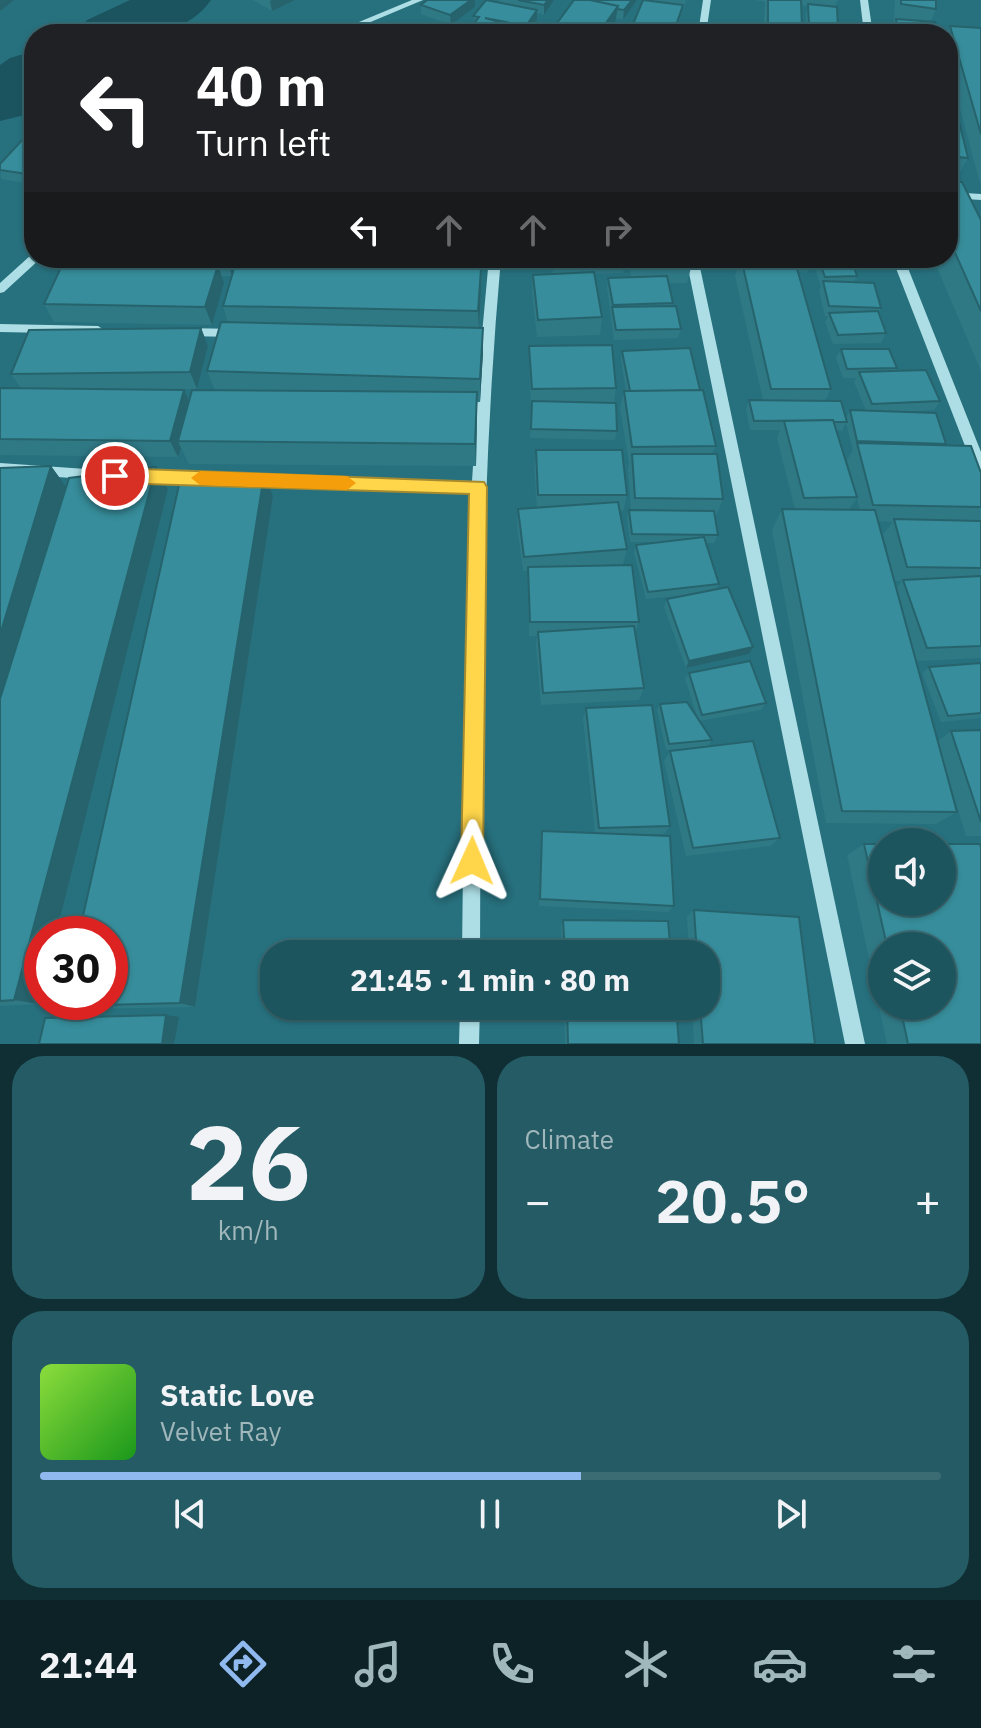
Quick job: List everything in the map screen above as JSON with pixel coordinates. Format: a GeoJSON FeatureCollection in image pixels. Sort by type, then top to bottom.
{"type":"FeatureCollection","features":[{"type":"Feature","properties":{"kind":"street"},"geometry":{"type":"LineString","coordinates":[[359,24],[419,0]]}},
{"type":"Feature","properties":{"kind":"street"},"geometry":{"type":"LineString","coordinates":[[703,24],[707,0]]}},
{"type":"Feature","properties":{"kind":"street"},"geometry":{"type":"LineString","coordinates":[[864,0],[867,24]]}},
{"type":"Feature","properties":{"kind":"street"},"geometry":{"type":"LineString","coordinates":[[958,196],[981,197]]}},
{"type":"Feature","properties":{"kind":"street"},"geometry":{"type":"LineString","coordinates":[[0,289],[24,268]]}},
{"type":"Feature","properties":{"kind":"street"},"geometry":{"type":"LineString","coordinates":[[471,940],[478,338],[493,268]]}},
{"type":"Feature","properties":{"kind":"street"},"geometry":{"type":"LineString","coordinates":[[694,268],[855,1044]]}},
{"type":"Feature","properties":{"kind":"street"},"geometry":{"type":"LineString","coordinates":[[902,268],[981,469]]}},
{"type":"Feature","properties":{"kind":"street"},"geometry":{"type":"LineString","coordinates":[[0,328],[110,330]]}},
{"type":"Feature","properties":{"kind":"street"},"geometry":{"type":"LineString","coordinates":[[173,331],[251,333]]}},
{"type":"Feature","properties":{"kind":"street"},"geometry":{"type":"LineString","coordinates":[[0,468],[210,479]]}},
{"type":"Feature","properties":{"kind":"street"},"geometry":{"type":"LineString","coordinates":[[226,479],[478,487]]}},
{"type":"Feature","properties":{"kind":"street"},"geometry":{"type":"LineString","coordinates":[[469,1044],[470,1020]]}},
{"type":"Feature","properties":{"kind":"building"},"geometry":{"type":"Polygon","coordinates":[[[427,0],[471,0],[450,15],[421,5],[427,0]]]}},
{"type":"Feature","properties":{"kind":"building"},"geometry":{"type":"Polygon","coordinates":[[[486,0],[537,10],[527,24],[485,18],[507,24],[473,24],[479,17],[473,16],[486,0]]]}},
{"type":"Feature","properties":{"kind":"building"},"geometry":{"type":"Polygon","coordinates":[[[518,0],[548,0],[544,5],[518,0]]]}},
{"type":"Feature","properties":{"kind":"building"},"geometry":{"type":"Polygon","coordinates":[[[574,0],[618,6],[605,24],[556,24],[574,0]]]}},
{"type":"Feature","properties":{"kind":"building"},"geometry":{"type":"Polygon","coordinates":[[[590,0],[632,0],[624,10],[590,0]]]}},
{"type":"Feature","properties":{"kind":"building"},"geometry":{"type":"Polygon","coordinates":[[[643,0],[683,5],[676,24],[633,24],[643,0]]]}},
{"type":"Feature","properties":{"kind":"building"},"geometry":{"type":"Polygon","coordinates":[[[768,0],[801,0],[802,24],[768,24],[768,0]]]}},
{"type":"Feature","properties":{"kind":"building"},"geometry":{"type":"Polygon","coordinates":[[[901,0],[936,0],[936,9],[901,4],[901,0]]]}},
{"type":"Feature","properties":{"kind":"building"},"geometry":{"type":"Polygon","coordinates":[[[808,4],[837,7],[838,24],[809,24],[808,4]]]}},
{"type":"Feature","properties":{"kind":"building"},"geometry":{"type":"Polygon","coordinates":[[[896,19],[936,24],[897,24],[896,19]]]}},
{"type":"Feature","properties":{"kind":"building"},"geometry":{"type":"Polygon","coordinates":[[[958,27],[981,28],[981,134],[958,54],[958,27]]]}},
{"type":"Feature","properties":{"kind":"building"},"geometry":{"type":"Polygon","coordinates":[[[958,118],[968,158],[958,157],[958,118]]]}},
{"type":"Feature","properties":{"kind":"building"},"geometry":{"type":"Polygon","coordinates":[[[24,138],[24,174],[0,170],[0,164],[24,138]]]}},
{"type":"Feature","properties":{"kind":"building"},"geometry":{"type":"Polygon","coordinates":[[[958,182],[962,182],[981,220],[981,311],[958,259],[958,182]]]}},
{"type":"Feature","properties":{"kind":"building"},"geometry":{"type":"Polygon","coordinates":[[[61,268],[217,268],[205,307],[44,304],[61,268]]]}},
{"type":"Feature","properties":{"kind":"building"},"geometry":{"type":"Polygon","coordinates":[[[234,268],[481,269],[478,311],[223,306],[234,268]]]}},
{"type":"Feature","properties":{"kind":"building"},"geometry":{"type":"Polygon","coordinates":[[[743,268],[797,268],[831,389],[771,389],[743,268]]]}},
{"type":"Feature","properties":{"kind":"building"},"geometry":{"type":"Polygon","coordinates":[[[822,268],[854,268],[857,276],[825,277],[822,268]]]}},
{"type":"Feature","properties":{"kind":"building"},"geometry":{"type":"Polygon","coordinates":[[[594,272],[602,317],[538,320],[533,275],[594,272]]]}},
{"type":"Feature","properties":{"kind":"building"},"geometry":{"type":"Polygon","coordinates":[[[667,276],[673,303],[613,305],[608,278],[667,276]]]}},
{"type":"Feature","properties":{"kind":"building"},"geometry":{"type":"Polygon","coordinates":[[[823,281],[874,283],[881,308],[829,306],[823,281]]]}},
{"type":"Feature","properties":{"kind":"building"},"geometry":{"type":"Polygon","coordinates":[[[676,306],[681,329],[616,330],[612,307],[676,306]]]}},
{"type":"Feature","properties":{"kind":"building"},"geometry":{"type":"Polygon","coordinates":[[[878,311],[886,333],[838,335],[829,313],[878,311]]]}},
{"type":"Feature","properties":{"kind":"building"},"geometry":{"type":"Polygon","coordinates":[[[221,322],[483,328],[480,379],[207,371],[221,322]]]}},
{"type":"Feature","properties":{"kind":"building"},"geometry":{"type":"Polygon","coordinates":[[[201,328],[190,372],[11,374],[29,330],[201,328]]]}},
{"type":"Feature","properties":{"kind":"building"},"geometry":{"type":"Polygon","coordinates":[[[612,345],[616,388],[532,389],[529,346],[612,345]]]}},
{"type":"Feature","properties":{"kind":"building"},"geometry":{"type":"Polygon","coordinates":[[[690,348],[700,390],[630,391],[622,351],[690,348]]]}},
{"type":"Feature","properties":{"kind":"building"},"geometry":{"type":"Polygon","coordinates":[[[841,349],[889,349],[897,368],[847,369],[841,349]]]}},
{"type":"Feature","properties":{"kind":"building"},"geometry":{"type":"Polygon","coordinates":[[[926,370],[940,401],[872,404],[859,372],[926,370]]]}},
{"type":"Feature","properties":{"kind":"building"},"geometry":{"type":"Polygon","coordinates":[[[0,388],[184,390],[170,441],[0,439],[0,388]]]}},
{"type":"Feature","properties":{"kind":"building"},"geometry":{"type":"Polygon","coordinates":[[[192,390],[477,392],[475,444],[178,441],[192,390]]]}},
{"type":"Feature","properties":{"kind":"building"},"geometry":{"type":"Polygon","coordinates":[[[703,390],[716,446],[632,447],[624,391],[703,390]]]}},
{"type":"Feature","properties":{"kind":"building"},"geometry":{"type":"Polygon","coordinates":[[[749,400],[841,401],[847,422],[754,421],[749,400]]]}},
{"type":"Feature","properties":{"kind":"building"},"geometry":{"type":"Polygon","coordinates":[[[532,401],[616,403],[617,431],[531,429],[532,401]]]}},
{"type":"Feature","properties":{"kind":"building"},"geometry":{"type":"Polygon","coordinates":[[[850,410],[936,413],[946,444],[857,441],[850,410]]]}},
{"type":"Feature","properties":{"kind":"building"},"geometry":{"type":"Polygon","coordinates":[[[833,420],[857,497],[804,498],[784,421],[833,420]]]}},
{"type":"Feature","properties":{"kind":"building"},"geometry":{"type":"Polygon","coordinates":[[[857,443],[971,446],[981,473],[981,507],[873,505],[857,443]]]}},
{"type":"Feature","properties":{"kind":"building"},"geometry":{"type":"Polygon","coordinates":[[[536,450],[622,450],[627,495],[538,495],[536,450]]]}},
{"type":"Feature","properties":{"kind":"building"},"geometry":{"type":"Polygon","coordinates":[[[632,454],[717,454],[723,499],[635,498],[632,454]]]}},
{"type":"Feature","properties":{"kind":"building"},"geometry":{"type":"Polygon","coordinates":[[[51,466],[0,635],[0,468],[51,466]]]}},
{"type":"Feature","properties":{"kind":"building"},"geometry":{"type":"Polygon","coordinates":[[[156,467],[36,916],[24,916],[24,962],[14,1000],[0,1001],[0,699],[69,478],[156,467]]]}},
{"type":"Feature","properties":{"kind":"building"},"geometry":{"type":"Polygon","coordinates":[[[264,475],[180,1003],[128,1004],[128,916],[83,916],[181,476],[264,475]]]}},
{"type":"Feature","properties":{"kind":"building"},"geometry":{"type":"Polygon","coordinates":[[[618,502],[627,549],[524,557],[518,509],[618,502]]]}},
{"type":"Feature","properties":{"kind":"building"},"geometry":{"type":"Polygon","coordinates":[[[782,509],[875,510],[957,812],[842,811],[782,509]]]}},
{"type":"Feature","properties":{"kind":"building"},"geometry":{"type":"Polygon","coordinates":[[[629,510],[714,511],[718,535],[632,534],[629,510]]]}},
{"type":"Feature","properties":{"kind":"building"},"geometry":{"type":"Polygon","coordinates":[[[894,519],[981,521],[981,568],[907,567],[894,519]]]}},
{"type":"Feature","properties":{"kind":"building"},"geometry":{"type":"Polygon","coordinates":[[[704,537],[719,584],[648,592],[636,545],[704,537]]]}},
{"type":"Feature","properties":{"kind":"building"},"geometry":{"type":"Polygon","coordinates":[[[632,565],[639,622],[530,622],[528,567],[632,565]]]}},
{"type":"Feature","properties":{"kind":"building"},"geometry":{"type":"Polygon","coordinates":[[[981,576],[981,646],[927,648],[903,580],[981,576]]]}},
{"type":"Feature","properties":{"kind":"building"},"geometry":{"type":"Polygon","coordinates":[[[728,587],[753,647],[689,661],[667,599],[728,587]]]}},
{"type":"Feature","properties":{"kind":"building"},"geometry":{"type":"Polygon","coordinates":[[[634,626],[644,688],[543,693],[538,632],[634,626]]]}},
{"type":"Feature","properties":{"kind":"building"},"geometry":{"type":"Polygon","coordinates":[[[750,661],[766,703],[702,715],[689,673],[750,661]]]}},
{"type":"Feature","properties":{"kind":"building"},"geometry":{"type":"Polygon","coordinates":[[[981,663],[981,713],[948,716],[929,667],[981,663]]]}},
{"type":"Feature","properties":{"kind":"building"},"geometry":{"type":"Polygon","coordinates":[[[687,702],[712,740],[669,744],[660,704],[687,702]]]}},
{"type":"Feature","properties":{"kind":"building"},"geometry":{"type":"Polygon","coordinates":[[[652,705],[670,826],[599,828],[586,708],[652,705]]]}},
{"type":"Feature","properties":{"kind":"building"},"geometry":{"type":"Polygon","coordinates":[[[981,730],[981,822],[951,731],[981,730]]]}},
{"type":"Feature","properties":{"kind":"building"},"geometry":{"type":"Polygon","coordinates":[[[753,741],[780,838],[693,848],[670,751],[753,741]]]}},
{"type":"Feature","properties":{"kind":"building"},"geometry":{"type":"Polygon","coordinates":[[[542,831],[670,836],[674,906],[540,899],[542,831]]]}},
{"type":"Feature","properties":{"kind":"building"},"geometry":{"type":"Polygon","coordinates":[[[956,844],[980,844],[981,1044],[908,1044],[903,1020],[956,1020],[956,932],[884,932],[880,916],[956,916],[956,844]]]}},
{"type":"Feature","properties":{"kind":"building"},"geometry":{"type":"Polygon","coordinates":[[[694,910],[799,917],[815,1044],[703,1044],[701,1020],[720,1020],[720,940],[696,940],[694,910]]]}},
{"type":"Feature","properties":{"kind":"building"},"geometry":{"type":"Polygon","coordinates":[[[563,920],[668,921],[670,940],[564,940],[563,920]]]}},
{"type":"Feature","properties":{"kind":"building"},"geometry":{"type":"Polygon","coordinates":[[[166,1015],[162,1044],[39,1044],[45,1020],[128,1020],[128,1016],[166,1015]]]}},
{"type":"Feature","properties":{"kind":"building"},"geometry":{"type":"Polygon","coordinates":[[[567,1020],[677,1020],[679,1044],[568,1044],[567,1020]]]}},
{"type":"Feature","properties":{"kind":"waterway"},"geometry":{"type":"LineString","coordinates":[[131,24],[180,0]]}},
{"type":"Feature","properties":{"kind":"waterway"},"geometry":{"type":"LineString","coordinates":[[0,100],[24,80]]}},
{"type":"Feature","properties":{"kind":"slow traffic"},"geometry":{"type":"LineString","coordinates":[[200,478],[347,483]]}},
{"type":"Feature","properties":{"kind":"route"},"geometry":{"type":"LineString","coordinates":[[115,476],[478,487],[472,861]]}}]}
